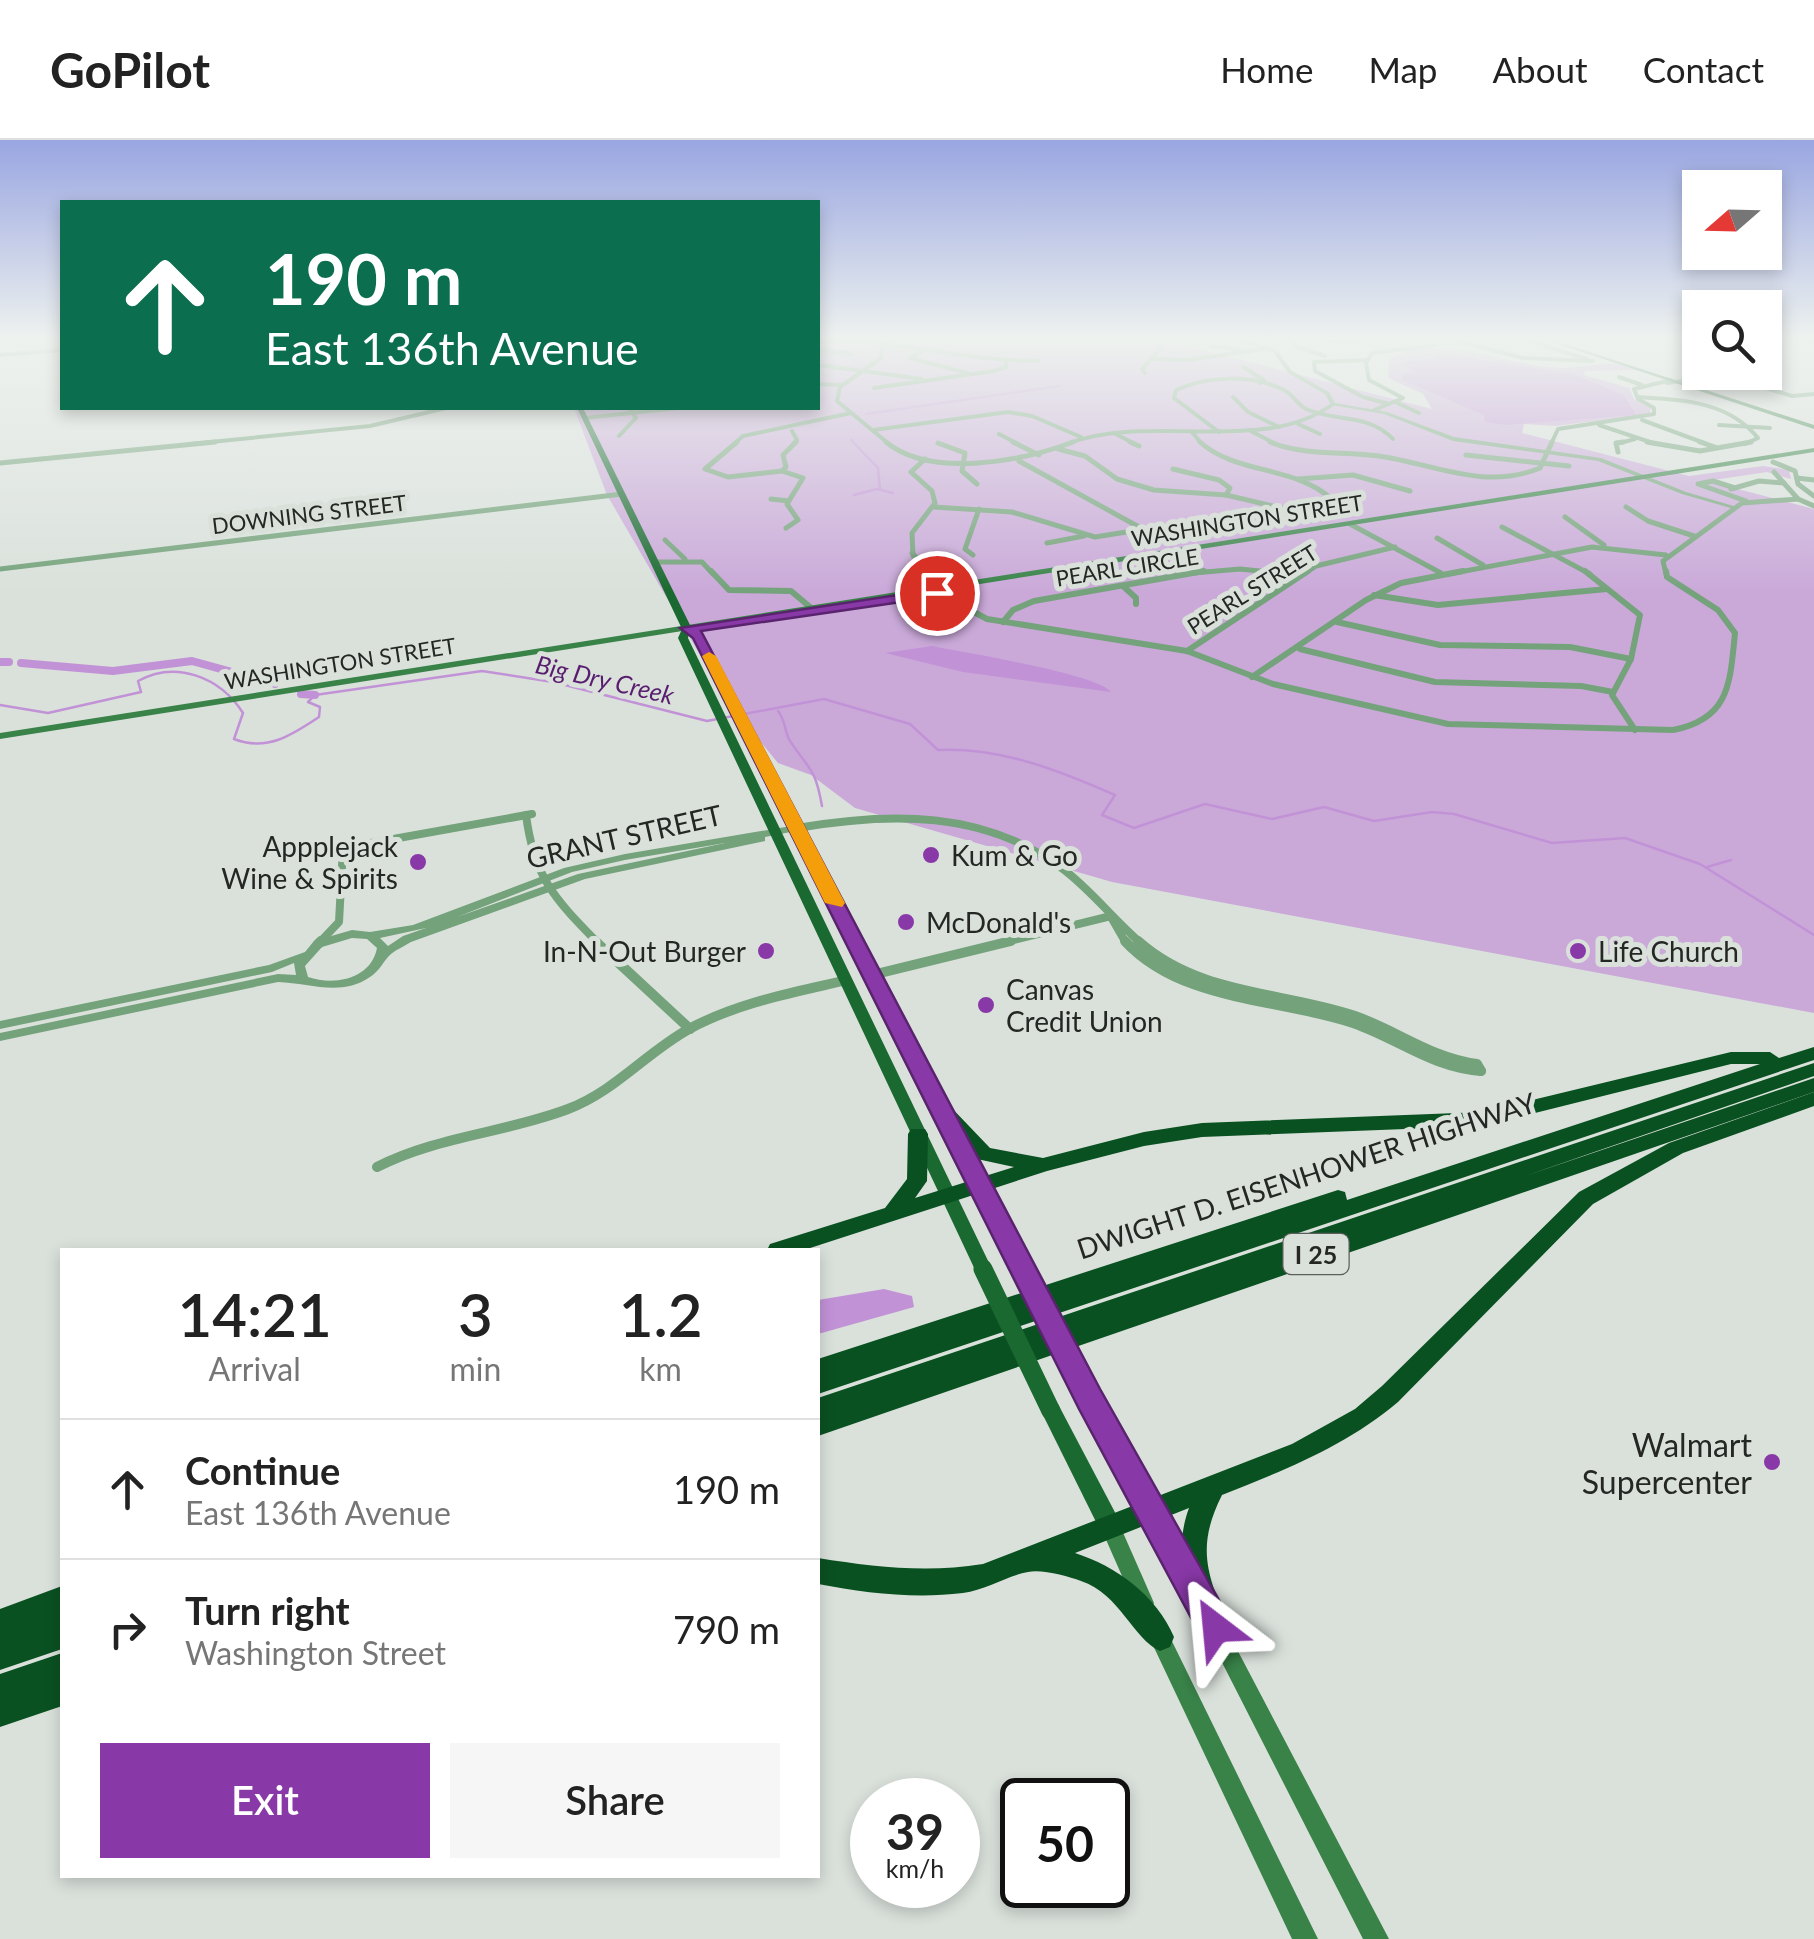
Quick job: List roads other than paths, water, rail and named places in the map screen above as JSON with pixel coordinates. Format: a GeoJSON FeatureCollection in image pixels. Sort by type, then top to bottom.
{"type":"FeatureCollection","features":[{"type":"Feature","properties":{"kind":"highway","name":"DWIGHT D. EISENHOWER HIGHWAY"},"geometry":{"type":"LineString","coordinates":[[820,1367],[1814,1043]]}},
{"type":"Feature","properties":{"kind":"highway"},"geometry":{"type":"LineString","coordinates":[[820,1383],[1814,1053]]}},
{"type":"Feature","properties":{"kind":"highway"},"geometry":{"type":"LineString","coordinates":[[783,1248],[1115,1144],[1202,1130],[1484,1119],[1731,1058],[1770,1058]]}},
{"type":"Feature","properties":{"kind":"highway"},"geometry":{"type":"LineString","coordinates":[[820,1408],[1814,1069]]}},
{"type":"Feature","properties":{"kind":"highway","name":"I 25"},"geometry":{"type":"LineString","coordinates":[[820,1423],[1814,1085]]}},
{"type":"Feature","properties":{"kind":"highway"},"geometry":{"type":"LineString","coordinates":[[820,1571],[877,1582],[933,1585],[983,1577],[1300,1452],[1363,1417],[1557,1222],[1606,1184],[1705,1136],[1814,1098]]}},
{"type":"Feature","properties":{"kind":"highway"},"geometry":{"type":"LineString","coordinates":[[939,1107],[984,1154],[1000,1160],[1047,1164]]}},
{"type":"Feature","properties":{"kind":"highway"},"geometry":{"type":"LineString","coordinates":[[890,1212],[918,1181],[918,1134]]}},
{"type":"Feature","properties":{"kind":"highway"},"geometry":{"type":"LineString","coordinates":[[1212,1489],[1193,1520],[1192,1538],[1216,1628]]}},
{"type":"Feature","properties":{"kind":"highway"},"geometry":{"type":"LineString","coordinates":[[1031,1560],[1081,1565],[1102,1575],[1128,1597],[1160,1637]]}},
{"type":"Feature","properties":{"kind":"highway"},"geometry":{"type":"LineString","coordinates":[[0,1622],[60,1600]]}},
{"type":"Feature","properties":{"kind":"highway"},"geometry":{"type":"LineString","coordinates":[[0,1642],[60,1622]]}},
{"type":"Feature","properties":{"kind":"highway"},"geometry":{"type":"LineString","coordinates":[[0,1656],[60,1637]]}},
{"type":"Feature","properties":{"kind":"highway"},"geometry":{"type":"LineString","coordinates":[[0,1688],[60,1667]]}},
{"type":"Feature","properties":{"kind":"highway"},"geometry":{"type":"LineString","coordinates":[[0,1713],[59,1694]]}},
{"type":"Feature","properties":{"kind":"main road"},"geometry":{"type":"LineString","coordinates":[[587,424],[687,628],[698,635],[1090,1399],[1216,1628],[1376,1939]]}},
{"type":"Feature","properties":{"kind":"main road","name":"WASHINGTON STREET"},"geometry":{"type":"LineString","coordinates":[[0,736],[1814,453]]}},
{"type":"Feature","properties":{"kind":"main road","name":"WASHINGTON STREET"},"geometry":{"type":"LineString","coordinates":[[1353,525],[1370,529],[1647,479]]}},
{"type":"Feature","properties":{"kind":"main road"},"geometry":{"type":"LineString","coordinates":[[687,628],[683,638],[778,832],[843,981],[1110,1526],[1304,1939]]}},
{"type":"Feature","properties":{"kind":"street"},"geometry":{"type":"LineString","coordinates":[[0,464],[379,424]]}},
{"type":"Feature","properties":{"kind":"street"},"geometry":{"type":"LineString","coordinates":[[619,436],[632,424]]}},
{"type":"Feature","properties":{"kind":"street"},"geometry":{"type":"LineString","coordinates":[[786,528],[798,520],[787,506],[803,478],[782,470],[728,477],[711,474],[704,467],[740,438],[803,424]]}},
{"type":"Feature","properties":{"kind":"street"},"geometry":{"type":"LineString","coordinates":[[780,428],[792,430],[817,424]]}},
{"type":"Feature","properties":{"kind":"street"},"geometry":{"type":"LineString","coordinates":[[866,424],[893,448],[926,459],[963,463],[1040,456],[1082,438],[1113,432],[1220,432],[1297,424],[1320,434]]}},
{"type":"Feature","properties":{"kind":"street"},"geometry":{"type":"LineString","coordinates":[[873,430],[918,424]]}},
{"type":"Feature","properties":{"kind":"street"},"geometry":{"type":"LineString","coordinates":[[1050,424],[1082,438]]}},
{"type":"Feature","properties":{"kind":"street"},"geometry":{"type":"LineString","coordinates":[[1207,424],[1220,432]]}},
{"type":"Feature","properties":{"kind":"street"},"geometry":{"type":"LineString","coordinates":[[1274,424],[1280,427]]}},
{"type":"Feature","properties":{"kind":"street"},"geometry":{"type":"LineString","coordinates":[[1366,424],[1393,440]]}},
{"type":"Feature","properties":{"kind":"street"},"geometry":{"type":"LineString","coordinates":[[1409,424],[1439,436],[1549,448],[1590,457],[1734,507]]}},
{"type":"Feature","properties":{"kind":"street"},"geometry":{"type":"LineString","coordinates":[[1249,430],[1293,450],[1387,458],[1471,478],[1526,474],[1544,461],[1558,428],[1588,424]]}},
{"type":"Feature","properties":{"kind":"street"},"geometry":{"type":"LineString","coordinates":[[1597,424],[1672,451],[1756,440],[1757,434],[1745,424]]}},
{"type":"Feature","properties":{"kind":"street"},"geometry":{"type":"LineString","coordinates":[[1654,424],[1716,448]]}},
{"type":"Feature","properties":{"kind":"street"},"geometry":{"type":"LineString","coordinates":[[1719,425],[1770,428]]}},
{"type":"Feature","properties":{"kind":"street"},"geometry":{"type":"LineString","coordinates":[[782,470],[786,467],[783,454],[796,441],[792,430]]}},
{"type":"Feature","properties":{"kind":"street"},"geometry":{"type":"LineString","coordinates":[[1191,431],[1212,451],[1297,480],[1343,502]]}},
{"type":"Feature","properties":{"kind":"street"},"geometry":{"type":"LineString","coordinates":[[1113,432],[1138,446]]}},
{"type":"Feature","properties":{"kind":"street"},"geometry":{"type":"LineString","coordinates":[[1000,434],[1040,456]]}},
{"type":"Feature","properties":{"kind":"street"},"geometry":{"type":"LineString","coordinates":[[1618,452],[1616,443],[1636,439]]}},
{"type":"Feature","properties":{"kind":"street"},"geometry":{"type":"LineString","coordinates":[[938,443],[965,453],[962,472],[977,484]]}},
{"type":"Feature","properties":{"kind":"street"},"geometry":{"type":"LineString","coordinates":[[1057,449],[1092,459],[1127,484],[1165,493],[1226,495],[1277,510],[1334,500]]}},
{"type":"Feature","properties":{"kind":"street"},"geometry":{"type":"LineString","coordinates":[[1466,455],[1569,466]]}},
{"type":"Feature","properties":{"kind":"street"},"geometry":{"type":"LineString","coordinates":[[926,459],[911,471],[934,494],[934,506],[912,532],[912,554],[972,613],[1004,622],[1186,650],[1252,677],[1448,724],[1680,730],[1707,722],[1718,710],[1731,674],[1732,626],[1713,606],[1667,578],[1661,568],[1666,556],[1746,501]]}},
{"type":"Feature","properties":{"kind":"street"},"geometry":{"type":"LineString","coordinates":[[1018,460],[1140,527],[1173,527],[1208,519]]}},
{"type":"Feature","properties":{"kind":"street"},"geometry":{"type":"LineString","coordinates":[[1770,460],[1794,469],[1814,496]]}},
{"type":"Feature","properties":{"kind":"street"},"geometry":{"type":"LineString","coordinates":[[1173,469],[1222,481],[1230,487],[1226,495]]}},
{"type":"Feature","properties":{"kind":"street"},"geometry":{"type":"LineString","coordinates":[[1774,472],[1798,499],[1814,506]]}},
{"type":"Feature","properties":{"kind":"street"},"geometry":{"type":"LineString","coordinates":[[1297,480],[1353,475],[1410,490]]}},
{"type":"Feature","properties":{"kind":"street"},"geometry":{"type":"LineString","coordinates":[[1797,478],[1814,480]]}},
{"type":"Feature","properties":{"kind":"street"},"geometry":{"type":"LineString","coordinates":[[1735,488],[1713,481],[1698,484],[1746,501],[1798,499]]}},
{"type":"Feature","properties":{"kind":"street"},"geometry":{"type":"LineString","coordinates":[[1722,492],[1744,485],[1786,485]]}},
{"type":"Feature","properties":{"kind":"street","name":"DOWNING STREET"},"geometry":{"type":"LineString","coordinates":[[0,569],[622,494]]}},
{"type":"Feature","properties":{"kind":"street"},"geometry":{"type":"LineString","coordinates":[[771,499],[790,501]]}},
{"type":"Feature","properties":{"kind":"street"},"geometry":{"type":"LineString","coordinates":[[934,506],[1015,510],[1085,536]]}},
{"type":"Feature","properties":{"kind":"street"},"geometry":{"type":"LineString","coordinates":[[1626,507],[1648,522],[1694,536]]}},
{"type":"Feature","properties":{"kind":"street"},"geometry":{"type":"LineString","coordinates":[[973,555],[965,550],[979,509]]}},
{"type":"Feature","properties":{"kind":"street"},"geometry":{"type":"LineString","coordinates":[[1565,517],[1605,546]]}},
{"type":"Feature","properties":{"kind":"street"},"geometry":{"type":"LineString","coordinates":[[1047,543],[1128,534],[1140,527]]}},
{"type":"Feature","properties":{"kind":"street"},"geometry":{"type":"LineString","coordinates":[[1502,527],[1592,576],[1640,615],[1631,660],[1613,692]]}},
{"type":"Feature","properties":{"kind":"street"},"geometry":{"type":"LineString","coordinates":[[1370,529],[1395,548],[1442,573]]}},
{"type":"Feature","properties":{"kind":"street"},"geometry":{"type":"LineString","coordinates":[[1437,538],[1484,566]]}},
{"type":"Feature","properties":{"kind":"street"},"geometry":{"type":"LineString","coordinates":[[665,540],[685,559]]}},
{"type":"Feature","properties":{"kind":"street"},"geometry":{"type":"LineString","coordinates":[[1252,677],[1374,595],[1442,573],[1605,546],[1666,556]]}},
{"type":"Feature","properties":{"kind":"street","name":"PEARL STREET"},"geometry":{"type":"LineString","coordinates":[[1186,650],[1300,576],[1345,554],[1395,548]]}},
{"type":"Feature","properties":{"kind":"street"},"geometry":{"type":"LineString","coordinates":[[655,562],[685,559],[707,565],[729,590],[791,591],[814,610]]}},
{"type":"Feature","properties":{"kind":"street","name":"PEARL CIRCLE"},"geometry":{"type":"LineString","coordinates":[[1004,622],[1013,610],[1034,600],[1123,586],[1265,565],[1300,576]]}},
{"type":"Feature","properties":{"kind":"street"},"geometry":{"type":"LineString","coordinates":[[1123,586],[1136,598],[1136,604]]}},
{"type":"Feature","properties":{"kind":"street"},"geometry":{"type":"LineString","coordinates":[[1374,595],[1415,606],[1460,608],[1563,590],[1607,589]]}},
{"type":"Feature","properties":{"kind":"street"},"geometry":{"type":"LineString","coordinates":[[1337,622],[1440,644],[1570,647],[1631,660]]}},
{"type":"Feature","properties":{"kind":"street"},"geometry":{"type":"LineString","coordinates":[[1300,648],[1435,682],[1581,686],[1613,692]]}},
{"type":"Feature","properties":{"kind":"street"},"geometry":{"type":"LineString","coordinates":[[1613,692],[1634,730]]}},
{"type":"Feature","properties":{"kind":"street"},"geometry":{"type":"LineString","coordinates":[[0,1026],[272,968],[304,955],[340,922],[343,848],[529,815],[530,852],[548,882],[605,952],[690,1029]]}},
{"type":"Feature","properties":{"kind":"street","name":"GRANT STREET"},"geometry":{"type":"LineString","coordinates":[[352,934],[370,936],[401,931],[548,882],[797,828],[898,815],[992,832],[1052,860],[1111,916],[1114,926],[1139,951],[1184,980],[1218,992],[1353,1023],[1443,1068],[1479,1068]]}},
{"type":"Feature","properties":{"kind":"street","name":"GRANT STREET"},"geometry":{"type":"LineString","coordinates":[[303,979],[324,986],[349,982],[372,970],[383,954],[407,939],[548,882]]}},
{"type":"Feature","properties":{"kind":"street"},"geometry":{"type":"LineString","coordinates":[[872,975],[1111,916]]}},
{"type":"Feature","properties":{"kind":"street"},"geometry":{"type":"LineString","coordinates":[[318,944],[352,934],[340,922]]}},
{"type":"Feature","properties":{"kind":"street"},"geometry":{"type":"LineString","coordinates":[[370,936],[383,946],[383,954]]}},
{"type":"Feature","properties":{"kind":"street"},"geometry":{"type":"LineString","coordinates":[[0,1037],[278,978],[303,979],[298,968],[304,955]]}},
{"type":"Feature","properties":{"kind":"street"},"geometry":{"type":"LineString","coordinates":[[377,1167],[420,1148],[588,1101],[690,1029],[765,1000],[843,981]]}},
{"type":"Feature","properties":{"kind":"waterway"},"geometry":{"type":"LineString","coordinates":[[851,440],[878,468],[880,489]]}},
{"type":"Feature","properties":{"kind":"waterway"},"geometry":{"type":"LineString","coordinates":[[854,495],[877,489],[893,493]]}},
{"type":"Feature","properties":{"kind":"waterway"},"geometry":{"type":"LineString","coordinates":[[21,663],[113,671],[192,661],[275,684]]}},
{"type":"Feature","properties":{"kind":"waterway"},"geometry":{"type":"LineString","coordinates":[[0,662],[9,662]]}},
{"type":"Feature","properties":{"kind":"waterway","name":"Big Dry Creek"},"geometry":{"type":"LineString","coordinates":[[0,705],[48,713],[141,692],[138,681],[152,675],[182,672],[210,682],[233,700],[243,713],[234,739],[257,744],[289,735],[319,717],[320,707],[308,702],[315,695],[482,671],[553,682],[707,721],[824,699],[910,724],[938,750],[1006,756],[1094,786],[1115,795],[1102,815],[1134,828],[1205,804],[1272,819],[1324,807],[1374,821],[1432,812],[1454,814],[1552,843],[1625,838],[1700,864],[1814,935]]}},
{"type":"Feature","properties":{"kind":"waterway"},"geometry":{"type":"LineString","coordinates":[[301,694],[315,695]]}},
{"type":"Feature","properties":{"kind":"waterway"},"geometry":{"type":"LineString","coordinates":[[778,711],[790,741],[814,776],[822,806]]}},
{"type":"Feature","properties":{"kind":"waterway"},"geometry":{"type":"LineString","coordinates":[[1707,867],[1731,860]]}},
{"type":"Feature","properties":{"kind":"place","name":"Kum & Go"},"geometry":{"type":"Point","coordinates":[931,855]}},
{"type":"Feature","properties":{"kind":"place","name":"Appplejack Wine & Spirits"},"geometry":{"type":"Point","coordinates":[418,862]}},
{"type":"Feature","properties":{"kind":"place","name":"McDonald's"},"geometry":{"type":"Point","coordinates":[906,922]}},
{"type":"Feature","properties":{"kind":"place","name":"In-N-Out Burger"},"geometry":{"type":"Point","coordinates":[766,951]}},
{"type":"Feature","properties":{"kind":"place","name":"Life Church"},"geometry":{"type":"Point","coordinates":[1578,951]}},
{"type":"Feature","properties":{"kind":"place","name":"Canvas Credit Union"},"geometry":{"type":"Point","coordinates":[986,1005]}},
{"type":"Feature","properties":{"kind":"place","name":"Walmart Supercenter"},"geometry":{"type":"Point","coordinates":[1772,1462]}}]}
